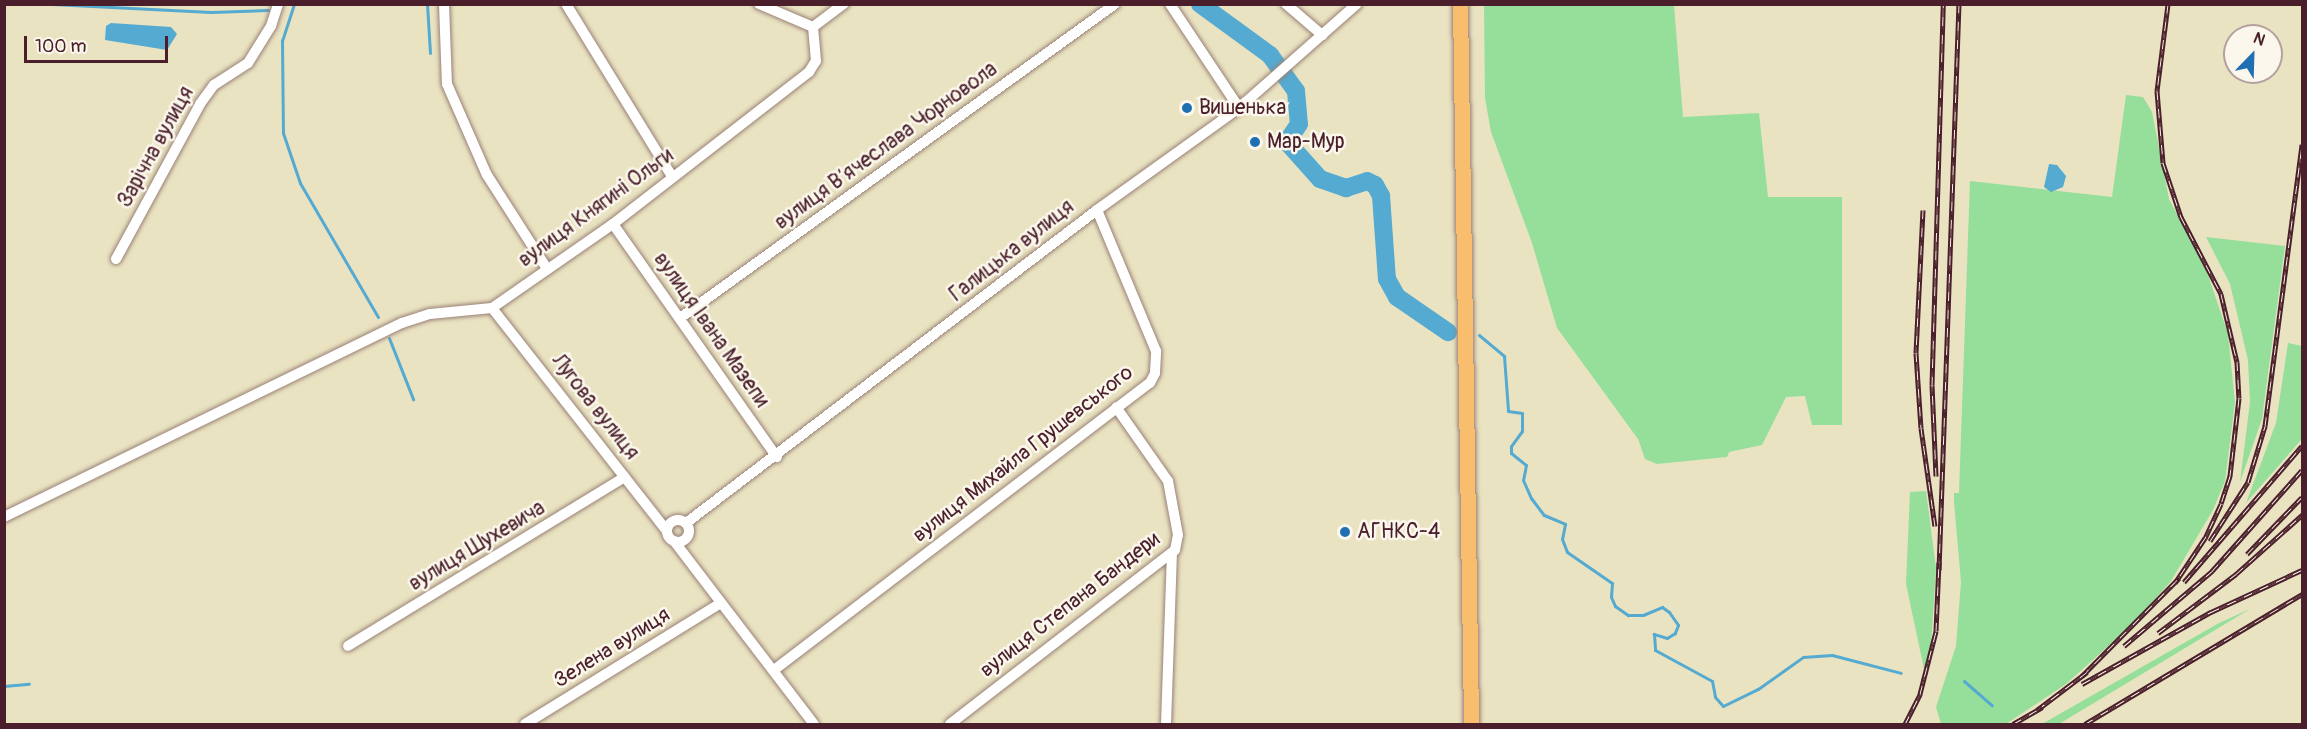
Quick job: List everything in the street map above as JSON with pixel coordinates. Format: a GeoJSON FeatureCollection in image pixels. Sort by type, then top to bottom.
{"type":"FeatureCollection","features":[{"type":"Feature","properties":{"kind":"highway"},"geometry":{"type":"LineString","coordinates":[[1460,4],[1471,724]]}},
{"type":"Feature","properties":{"kind":"street","name":"Зарічна вулиця"},"geometry":{"type":"LineString","coordinates":[[116,260],[200,104],[214,85],[248,63],[271,26],[278,4]]}},
{"type":"Feature","properties":{"kind":"street"},"geometry":{"type":"LineString","coordinates":[[444,4],[447,84],[487,175],[547,269]]}},
{"type":"Feature","properties":{"kind":"street"},"geometry":{"type":"LineString","coordinates":[[566,4],[672,176]]}},
{"type":"Feature","properties":{"kind":"street"},"geometry":{"type":"LineString","coordinates":[[759,4],[813,27],[844,4]]}},
{"type":"Feature","properties":{"kind":"street","name":"вулиця Вʼячеслава Чорновола"},"geometry":{"type":"LineString","coordinates":[[680,318],[1114,4]]}},
{"type":"Feature","properties":{"kind":"street"},"geometry":{"type":"LineString","coordinates":[[1170,4],[1239,108]]}},
{"type":"Feature","properties":{"kind":"street"},"geometry":{"type":"LineString","coordinates":[[1286,4],[1322,35]]}},
{"type":"Feature","properties":{"kind":"street","name":"Галицька вулиця"},"geometry":{"type":"LineString","coordinates":[[686,523],[777,457],[1097,210],[1239,108],[1357,4]]}},
{"type":"Feature","properties":{"kind":"street","name":"вулиця Княгині Ольги"},"geometry":{"type":"LineString","coordinates":[[4,518],[418,317],[492,308],[613,224],[809,72],[816,61],[813,27]]}},
{"type":"Feature","properties":{"kind":"street","name":"вулиця Михайла Грушевського"},"geometry":{"type":"LineString","coordinates":[[774,670],[1149,383],[1155,373],[1156,351],[1097,210]]}},
{"type":"Feature","properties":{"kind":"street","name":"вулиця Івана Мазепи"},"geometry":{"type":"LineString","coordinates":[[613,224],[777,457]]}},
{"type":"Feature","properties":{"kind":"street","name":"Лугова вулиця"},"geometry":{"type":"LineString","coordinates":[[492,308],[667,531]]}},
{"type":"Feature","properties":{"kind":"street","name":"вулиця Степана Бандери"},"geometry":{"type":"LineString","coordinates":[[950,724],[1172,555],[1178,535],[1168,481],[1116,407]]}},
{"type":"Feature","properties":{"kind":"street","name":"вулиця Шухевича"},"geometry":{"type":"LineString","coordinates":[[348,646],[625,477]]}},
{"type":"Feature","properties":{"kind":"street"},"geometry":{"type":"LineString","coordinates":[[674,542],[687,538],[690,530],[686,523],[674,520],[667,531],[674,542],[719,604],[774,670],[814,724]]}},
{"type":"Feature","properties":{"kind":"street"},"geometry":{"type":"LineString","coordinates":[[1166,724],[1172,555]]}},
{"type":"Feature","properties":{"kind":"street","name":"Зелена вулиця"},"geometry":{"type":"LineString","coordinates":[[525,724],[719,604]]}},
{"type":"Feature","properties":{"kind":"green space"},"geometry":{"type":"Polygon","coordinates":[[[1484,5],[1674,5],[1683,117],[1759,113],[1768,197],[1842,197],[1842,425],[1812,425],[1805,396],[1786,397],[1762,445],[1729,452],[1727,457],[1657,464],[1645,459],[1638,439],[1557,328],[1532,243],[1491,132],[1485,98],[1484,5]]]}},
{"type":"Feature","properties":{"kind":"green space"},"geometry":{"type":"Polygon","coordinates":[[[2126,95],[2143,97],[2152,112],[2169,199],[2205,266],[2228,334],[2235,402],[2225,481],[2213,510],[2171,581],[2134,623],[2066,684],[2006,724],[1941,724],[1936,707],[1956,646],[1961,582],[1954,493],[1959,493],[1970,181],[2112,197],[2126,95]]]}},
{"type":"Feature","properties":{"kind":"green space"},"geometry":{"type":"Polygon","coordinates":[[[2206,237],[2285,246],[2262,419],[2240,482],[2250,402],[2248,360],[2230,284],[2206,237]]]}},
{"type":"Feature","properties":{"kind":"green space"},"geometry":{"type":"Polygon","coordinates":[[[2288,343],[2302,346],[2302,439],[2246,503],[2276,423],[2288,343]]]}},
{"type":"Feature","properties":{"kind":"green space"},"geometry":{"type":"Polygon","coordinates":[[[1926,491],[1936,568],[1931,647],[1924,669],[1906,584],[1910,492],[1926,491]]]}},
{"type":"Feature","properties":{"kind":"green space"},"geometry":{"type":"Polygon","coordinates":[[[2250,609],[2059,724],[2042,724],[2219,623],[2250,609]]]}},
{"type":"Feature","properties":{"kind":"water"},"geometry":{"type":"Polygon","coordinates":[[[111,23],[171,27],[177,34],[167,50],[105,40],[106,26],[111,23]]]}},
{"type":"Feature","properties":{"kind":"water"},"geometry":{"type":"Polygon","coordinates":[[[2049,164],[2057,165],[2066,176],[2063,187],[2051,192],[2044,187],[2049,164]]]}},
{"type":"Feature","properties":{"kind":"waterway"},"geometry":{"type":"LineString","coordinates":[[52,4],[211,12],[268,10]]}},
{"type":"Feature","properties":{"kind":"waterway"},"geometry":{"type":"LineString","coordinates":[[294,4],[282,40],[283,133],[300,183],[378,317]]}},
{"type":"Feature","properties":{"kind":"waterway"},"geometry":{"type":"LineString","coordinates":[[427,4],[430,53]]}},
{"type":"Feature","properties":{"kind":"waterway"},"geometry":{"type":"LineString","coordinates":[[1200,4],[1270,55],[1296,91],[1299,124],[1287,142],[1320,179],[1346,188],[1367,181],[1375,185],[1381,196],[1387,279],[1397,297],[1448,332]]}},
{"type":"Feature","properties":{"kind":"waterway"},"geometry":{"type":"LineString","coordinates":[[1479,335],[1504,356],[1508,411],[1522,413],[1522,431],[1511,446],[1511,453],[1526,465],[1523,480],[1531,498],[1544,515],[1565,524],[1562,539],[1567,552],[1612,583],[1611,597],[1615,606],[1628,615],[1643,615],[1662,607],[1669,612],[1678,625],[1675,633],[1667,638],[1654,634],[1655,650],[1712,681],[1715,697],[1723,706],[1758,689],[1803,657],[1832,655],[1901,673]]}},
{"type":"Feature","properties":{"kind":"waterway"},"geometry":{"type":"LineString","coordinates":[[389,338],[413,399]]}},
{"type":"Feature","properties":{"kind":"waterway"},"geometry":{"type":"LineString","coordinates":[[1964,681],[1992,705]]}},
{"type":"Feature","properties":{"kind":"waterway"},"geometry":{"type":"LineString","coordinates":[[4,686],[29,684]]}},
{"type":"Feature","properties":{"kind":"railway"},"geometry":{"type":"LineString","coordinates":[[1936,476],[1932,385],[1943,4]]}},
{"type":"Feature","properties":{"kind":"railway"},"geometry":{"type":"LineString","coordinates":[[1939,570],[1959,4]]}},
{"type":"Feature","properties":{"kind":"railway"},"geometry":{"type":"LineString","coordinates":[[2168,4],[2157,91],[2163,163],[2181,217],[2221,294],[2237,362],[2239,398],[2230,476],[2221,504],[2205,538],[2175,583]]}},
{"type":"Feature","properties":{"kind":"railway"},"geometry":{"type":"LineString","coordinates":[[2210,541],[2248,482],[2265,426],[2302,144]]}},
{"type":"Feature","properties":{"kind":"railway"},"geometry":{"type":"LineString","coordinates":[[1923,210],[1916,353],[1921,428],[1935,526]]}},
{"type":"Feature","properties":{"kind":"railway"},"geometry":{"type":"LineString","coordinates":[[2184,582],[2302,446]]}},
{"type":"Feature","properties":{"kind":"railway"},"geometry":{"type":"LineString","coordinates":[[2124,646],[2212,571],[2302,470]]}},
{"type":"Feature","properties":{"kind":"railway"},"geometry":{"type":"LineString","coordinates":[[2247,554],[2302,497]]}},
{"type":"Feature","properties":{"kind":"railway"},"geometry":{"type":"LineString","coordinates":[[2158,633],[2236,574],[2302,515]]}},
{"type":"Feature","properties":{"kind":"railway"},"geometry":{"type":"LineString","coordinates":[[1905,724],[1920,694],[1936,631],[1939,562]]}},
{"type":"Feature","properties":{"kind":"railway"},"geometry":{"type":"LineString","coordinates":[[2082,684],[2211,612],[2302,570]]}},
{"type":"Feature","properties":{"kind":"railway"},"geometry":{"type":"LineString","coordinates":[[2082,676],[2179,578]]}},
{"type":"Feature","properties":{"kind":"railway"},"geometry":{"type":"LineString","coordinates":[[2085,724],[2302,594]]}},
{"type":"Feature","properties":{"kind":"railway"},"geometry":{"type":"LineString","coordinates":[[2037,710],[2087,672]]}},
{"type":"Feature","properties":{"kind":"railway"},"geometry":{"type":"LineString","coordinates":[[2013,724],[2043,707]]}},
{"type":"Feature","properties":{"kind":"place","name":"Вишенька"},"geometry":{"type":"Point","coordinates":[1187,108]}},
{"type":"Feature","properties":{"kind":"place","name":"Мар-Мур"},"geometry":{"type":"Point","coordinates":[1255,142]}},
{"type":"Feature","properties":{"kind":"place","name":"АГНКС-4"},"geometry":{"type":"Point","coordinates":[1345,532]}}]}
